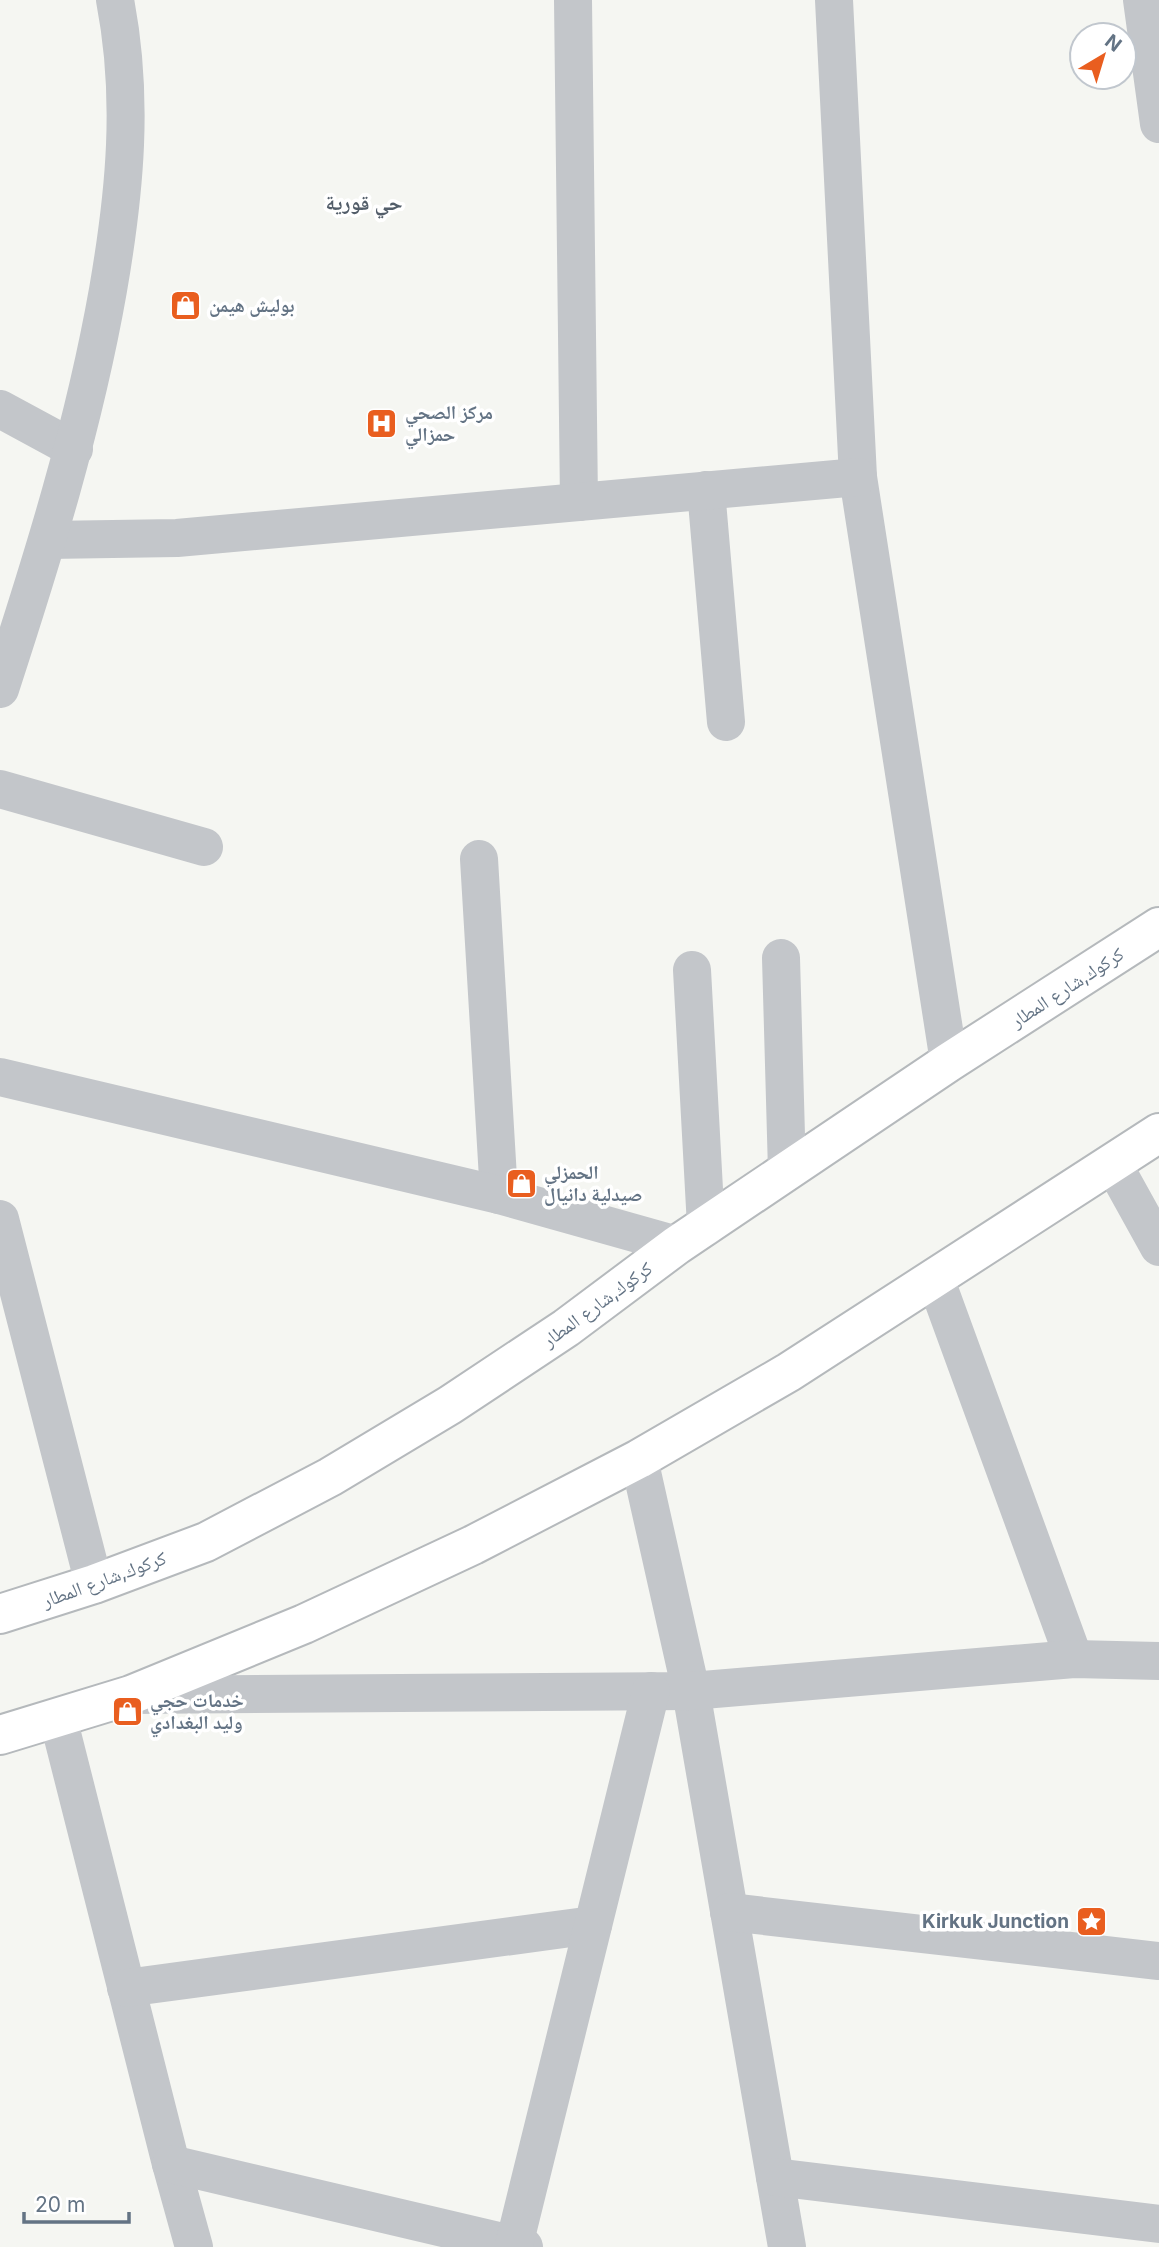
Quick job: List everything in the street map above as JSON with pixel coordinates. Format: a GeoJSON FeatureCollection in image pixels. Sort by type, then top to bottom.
{"type":"FeatureCollection","features":[{"type":"Feature","properties":{"kind":"highway","name":"كركوك,شارع المطار"},"geometry":{"type":"LineString","coordinates":[[0,1614],[94,1584],[206,1542],[330,1477],[450,1405],[554,1336],[692,1235],[949,1062],[1159,928]]}},
{"type":"Feature","properties":{"kind":"highway"},"geometry":{"type":"LineString","coordinates":[[0,1735],[131,1695],[304,1624],[473,1545],[639,1459],[789,1372],[1159,1133]]}},
{"type":"Feature","properties":{"kind":"street"},"geometry":{"type":"LineString","coordinates":[[0,689],[74,450],[100,336],[122,198],[127,129],[123,43],[115,0]]}},
{"type":"Feature","properties":{"kind":"street"},"geometry":{"type":"LineString","coordinates":[[573,0],[579,502]]}},
{"type":"Feature","properties":{"kind":"street"},"geometry":{"type":"LineString","coordinates":[[834,0],[858,477],[949,1062]]}},
{"type":"Feature","properties":{"kind":"street"},"geometry":{"type":"LineString","coordinates":[[1142,0],[1158,116]]}},
{"type":"Feature","properties":{"kind":"street"},"geometry":{"type":"LineString","coordinates":[[0,409],[74,450]]}},
{"type":"Feature","properties":{"kind":"street"},"geometry":{"type":"LineString","coordinates":[[48,540],[177,538],[858,477]]}},
{"type":"Feature","properties":{"kind":"street"},"geometry":{"type":"LineString","coordinates":[[706,490],[726,722]]}},
{"type":"Feature","properties":{"kind":"street"},"geometry":{"type":"LineString","coordinates":[[0,789],[204,847]]}},
{"type":"Feature","properties":{"kind":"street"},"geometry":{"type":"LineString","coordinates":[[479,859],[499,1195]]}},
{"type":"Feature","properties":{"kind":"street"},"geometry":{"type":"LineString","coordinates":[[781,958],[787,1171]]}},
{"type":"Feature","properties":{"kind":"street"},"geometry":{"type":"LineString","coordinates":[[0,1077],[499,1195],[692,1235],[692,970]]}},
{"type":"Feature","properties":{"kind":"street"},"geometry":{"type":"LineString","coordinates":[[1113,1164],[1159,1247]]}},
{"type":"Feature","properties":{"kind":"street"},"geometry":{"type":"LineString","coordinates":[[0,1219],[94,1584]]}},
{"type":"Feature","properties":{"kind":"street"},"geometry":{"type":"LineString","coordinates":[[935,1278],[1074,1659]]}},
{"type":"Feature","properties":{"kind":"street"},"geometry":{"type":"LineString","coordinates":[[639,1459],[691,1691],[787,2247]]}},
{"type":"Feature","properties":{"kind":"street"},"geometry":{"type":"LineString","coordinates":[[131,1695],[691,1691],[1074,1659],[1159,1661]]}},
{"type":"Feature","properties":{"kind":"street"},"geometry":{"type":"LineString","coordinates":[[171,2164],[519,2246],[593,1924],[651,1691]]}},
{"type":"Feature","properties":{"kind":"street"},"geometry":{"type":"LineString","coordinates":[[58,1718],[194,2247]]}},
{"type":"Feature","properties":{"kind":"street"},"geometry":{"type":"LineString","coordinates":[[729,1912],[1159,1961]]}},
{"type":"Feature","properties":{"kind":"street"},"geometry":{"type":"LineString","coordinates":[[126,1988],[593,1924]]}},
{"type":"Feature","properties":{"kind":"street"},"geometry":{"type":"LineString","coordinates":[[775,2178],[1159,2224]]}},
{"type":"Feature","properties":{"kind":"place","name":"بوليش هيمن"},"geometry":{"type":"Point","coordinates":[186,305]}},
{"type":"Feature","properties":{"kind":"place","name":"مركز الصحي حمزالي"},"geometry":{"type":"Point","coordinates":[382,423]}},
{"type":"Feature","properties":{"kind":"place","name":"الحمزلي صيدلية دانيال"},"geometry":{"type":"Point","coordinates":[521,1183]}},
{"type":"Feature","properties":{"kind":"place","name":"خدمات حجي وليد البغدادي"},"geometry":{"type":"Point","coordinates":[127,1711]}},
{"type":"Feature","properties":{"kind":"place","name":"Kirkuk Junction"},"geometry":{"type":"Point","coordinates":[1092,1921]}},
{"type":"Feature","properties":{"kind":"district","name":"حي قورية"},"geometry":{"type":"Point","coordinates":[364,203]}}]}
